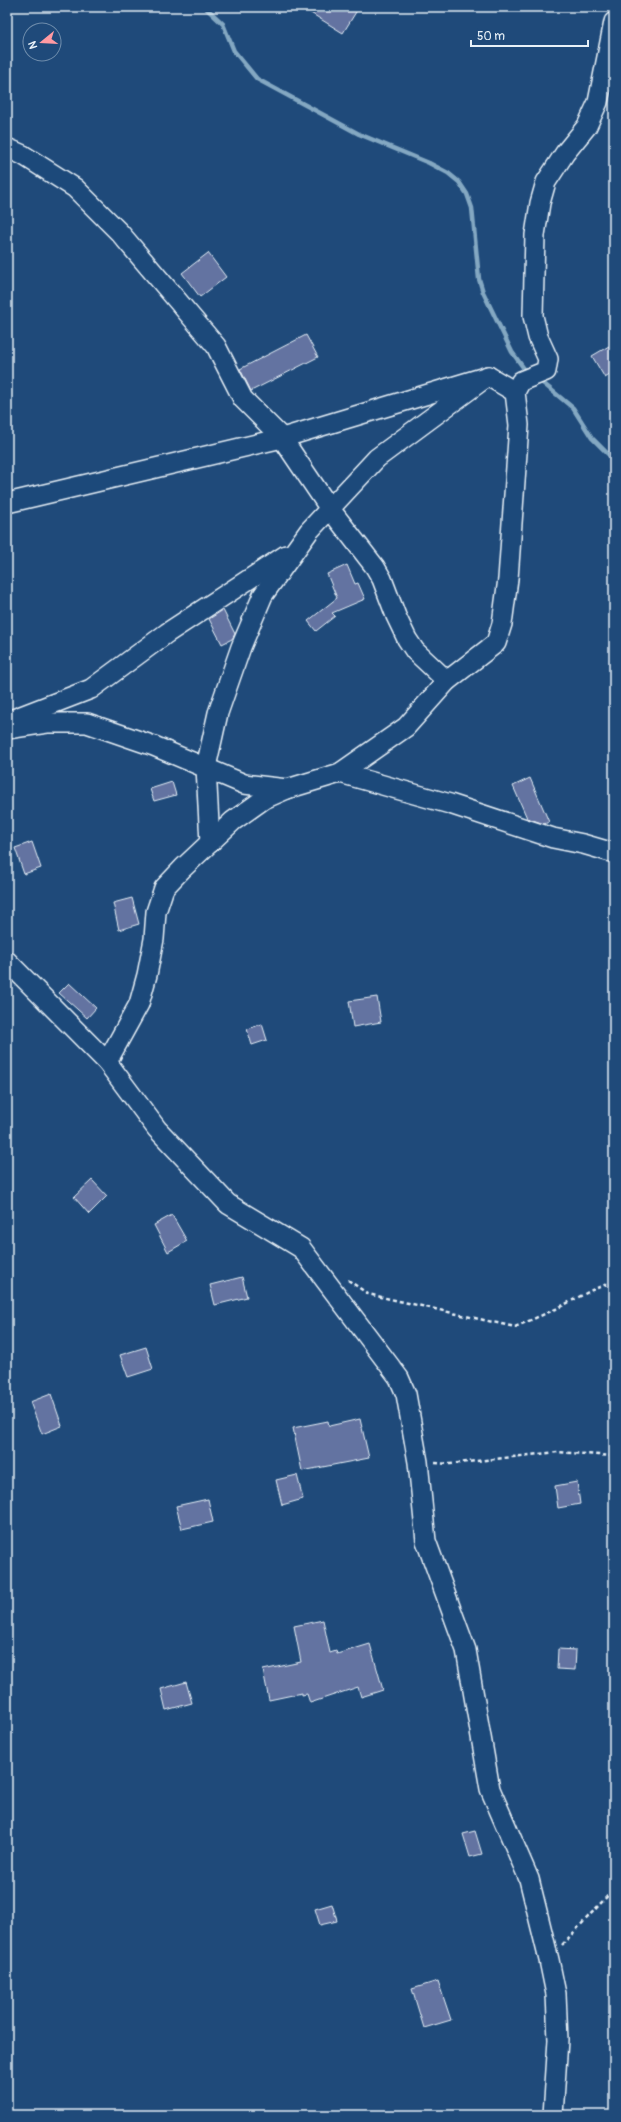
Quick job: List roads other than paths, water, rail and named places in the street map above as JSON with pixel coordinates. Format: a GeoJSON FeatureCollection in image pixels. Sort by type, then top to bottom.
{"type":"FeatureCollection","features":[{"type":"Feature","properties":{"kind":"street"},"geometry":{"type":"LineString","coordinates":[[107,1062],[139,1004],[147,975],[154,939],[156,912],[164,888],[182,868],[233,821],[264,800],[287,789],[340,773],[406,727],[447,681],[496,643],[502,624],[508,579],[519,425],[515,392],[521,381],[546,370],[548,359],[538,337],[533,316],[535,235],[540,203],[546,182],[565,153],[587,126],[598,102],[614,22]]}},
{"type":"Feature","properties":{"kind":"street"},"geometry":{"type":"LineString","coordinates":[[7,148],[23,155],[76,188],[120,232],[216,346],[243,399],[282,438],[330,509],[368,556],[382,578],[396,616],[407,639],[415,650],[447,681]]}},
{"type":"Feature","properties":{"kind":"street"},"geometry":{"type":"LineString","coordinates":[[7,503],[282,438],[488,376],[515,392]]}},
{"type":"Feature","properties":{"kind":"street"},"geometry":{"type":"LineString","coordinates":[[210,843],[206,767],[218,713],[241,647],[263,595],[294,550],[377,458],[488,376]]}},
{"type":"Feature","properties":{"kind":"street"},"geometry":{"type":"LineString","coordinates":[[7,722],[91,689],[167,633],[294,550]]}},
{"type":"Feature","properties":{"kind":"street"},"geometry":{"type":"LineString","coordinates":[[7,729],[47,723],[87,723],[154,746],[244,784],[287,789]]}},
{"type":"Feature","properties":{"kind":"street"},"geometry":{"type":"LineString","coordinates":[[340,773],[443,802],[553,838],[583,844],[614,853]]}},
{"type":"Feature","properties":{"kind":"street"},"geometry":{"type":"LineString","coordinates":[[7,961],[107,1062],[157,1128],[228,1204],[301,1248],[399,1378],[406,1394],[418,1462],[426,1541],[466,1650],[490,1789],[529,1879],[549,1960],[556,1994],[558,2040],[552,2115]]}},
{"type":"Feature","properties":{"kind":"waterway"},"geometry":{"type":"LineString","coordinates":[[205,7],[223,24],[234,51],[257,79],[359,134],[429,163],[448,173],[459,182],[467,194],[472,208],[479,279],[483,292],[512,352],[525,370],[529,373]]}},
{"type":"Feature","properties":{"kind":"waterway"},"geometry":{"type":"LineString","coordinates":[[538,379],[573,408],[592,438],[614,460]]}}]}
